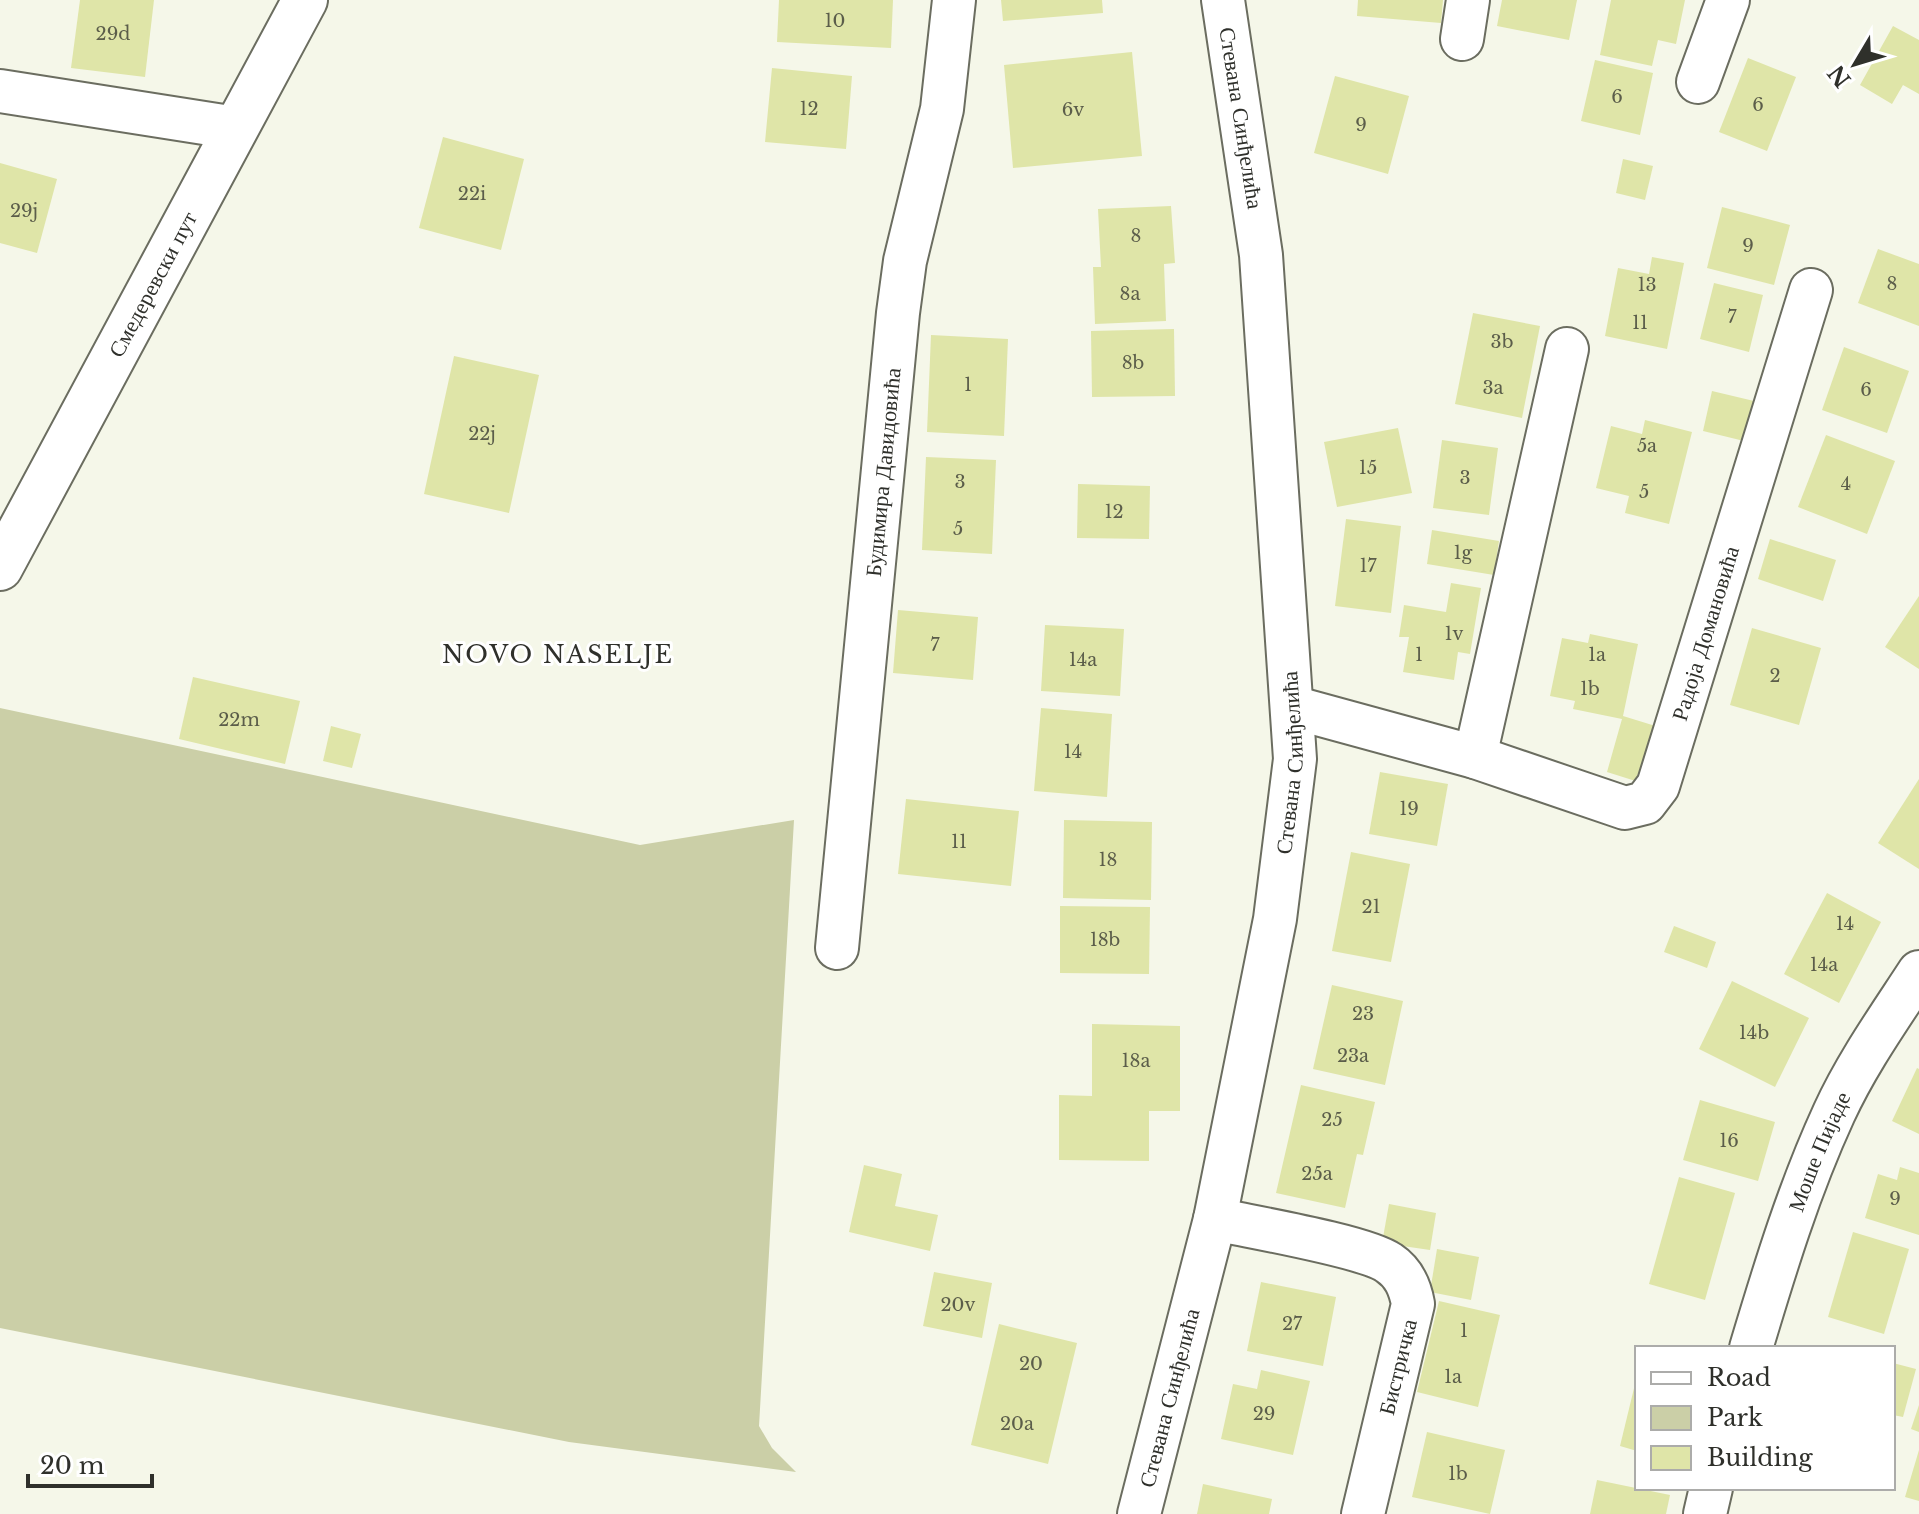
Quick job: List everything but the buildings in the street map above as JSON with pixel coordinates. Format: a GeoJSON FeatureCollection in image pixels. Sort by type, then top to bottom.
{"type":"FeatureCollection","features":[{"type":"Feature","properties":{"kind":"main road","name":"Смедеревски пут"},"geometry":{"type":"LineString","coordinates":[[0,568],[305,0]]}},
{"type":"Feature","properties":{"kind":"street","name":"Будимира Давидовића"},"geometry":{"type":"LineString","coordinates":[[837,948],[898,313],[912,233],[942,109],[954,0]]}},
{"type":"Feature","properties":{"kind":"street","name":"Стевана Синђелића"},"geometry":{"type":"LineString","coordinates":[[1139,1514],[1215,1219],[1275,919],[1291,812],[1295,759],[1261,255],[1223,0]]}},
{"type":"Feature","properties":{"kind":"street"},"geometry":{"type":"LineString","coordinates":[[1698,82],[1728,0]]}},
{"type":"Feature","properties":{"kind":"street"},"geometry":{"type":"LineString","coordinates":[[0,91],[236,128]]}},
{"type":"Feature","properties":{"kind":"street","name":"Радоја Домановића"},"geometry":{"type":"LineString","coordinates":[[1292,707],[1475,757],[1625,808],[1645,803],[1658,786],[1811,290]]}},
{"type":"Feature","properties":{"kind":"street"},"geometry":{"type":"LineString","coordinates":[[1475,757],[1567,349]]}},
{"type":"Feature","properties":{"kind":"street","name":"Моше Пијаде"},"geometry":{"type":"LineString","coordinates":[[1752,1346],[1782,1242],[1816,1153],[1863,1061],[1919,972]]}},
{"type":"Feature","properties":{"kind":"street","name":"Бистричка"},"geometry":{"type":"LineString","coordinates":[[1215,1219],[1380,1257],[1404,1277],[1413,1304],[1363,1514]]}},
{"type":"Feature","properties":{"kind":"street"},"geometry":{"type":"LineString","coordinates":[[1705,1514],[1711,1490]]}},
{"type":"Feature","properties":{"kind":"green space"},"geometry":{"type":"Polygon","coordinates":[[[0,708],[640,845],[794,820],[759,1426],[772,1448],[796,1472],[569,1442],[0,1328],[0,708]]]}},
{"type":"Feature","properties":{"kind":"district","name":"NOVO NASELJE"},"geometry":{"type":"Point","coordinates":[558,654]}}]}
